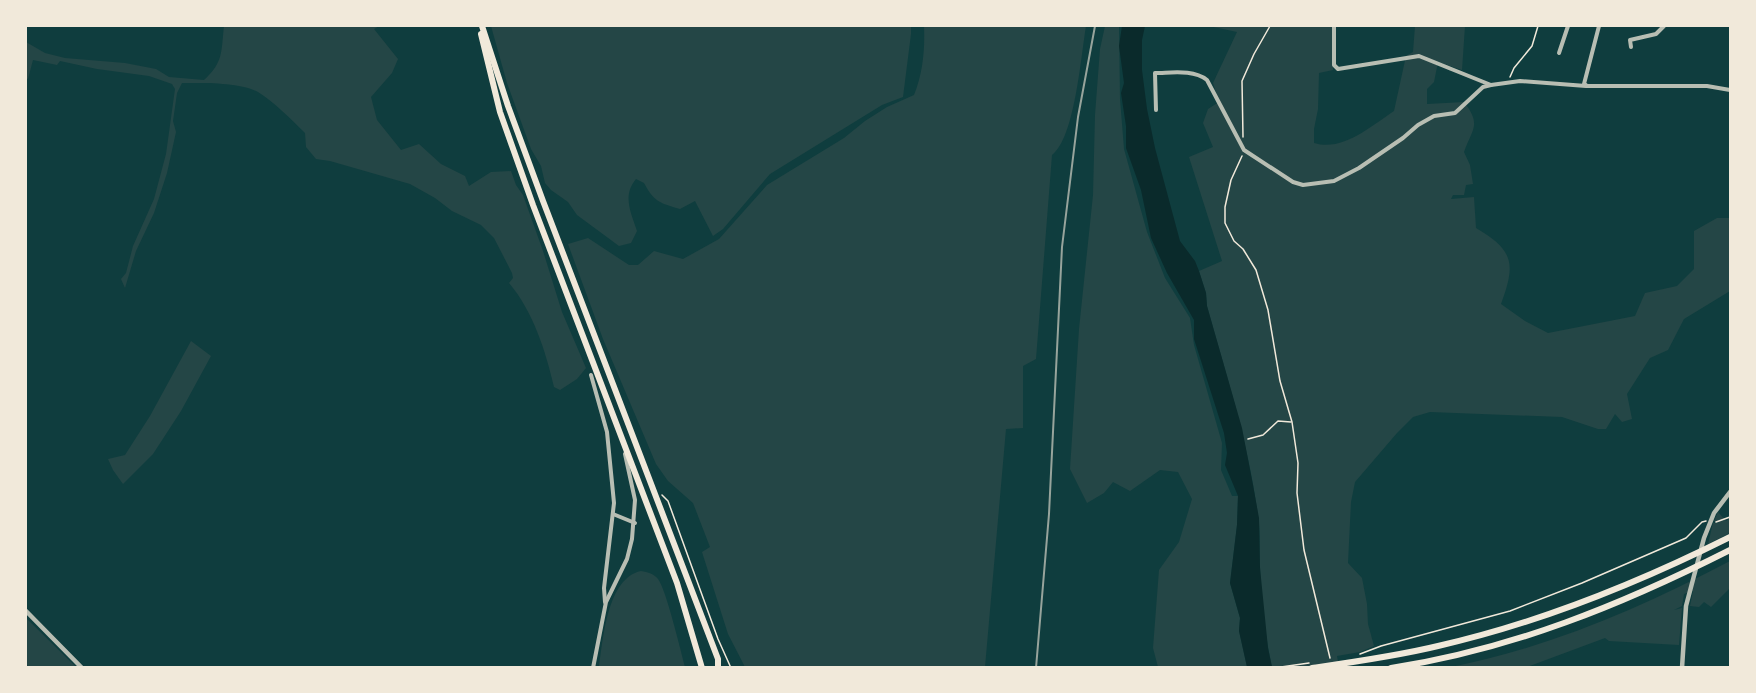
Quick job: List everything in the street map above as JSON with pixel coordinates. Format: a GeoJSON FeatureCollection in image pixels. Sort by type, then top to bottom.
{"type":"FeatureCollection","features":[{"type":"Feature","properties":{"kind":"highway"},"geometry":{"type":"LineString","coordinates":[[480,26],[543,201],[720,668]]}},
{"type":"Feature","properties":{"kind":"highway"},"geometry":{"type":"LineString","coordinates":[[480,26],[500,112],[533,205],[677,583],[702,668]]}},
{"type":"Feature","properties":{"kind":"highway"},"geometry":{"type":"LineString","coordinates":[[533,205],[543,201]]}},
{"type":"Feature","properties":{"kind":"highway"},"geometry":{"type":"LineString","coordinates":[[1312,668],[1440,646],[1533,619],[1622,586],[1689,558],[1731,537]]}},
{"type":"Feature","properties":{"kind":"highway"},"geometry":{"type":"LineString","coordinates":[[1391,668],[1478,650],[1547,630],[1628,599],[1731,550]]}},
{"type":"Feature","properties":{"kind":"street"},"geometry":{"type":"LineString","coordinates":[[1334,26],[1336,68],[1419,56],[1491,85]]}},
{"type":"Feature","properties":{"kind":"street"},"geometry":{"type":"LineString","coordinates":[[1559,53],[1568,26]]}},
{"type":"Feature","properties":{"kind":"street"},"geometry":{"type":"LineString","coordinates":[[1586,86],[1584,84],[1599,26]]}},
{"type":"Feature","properties":{"kind":"street"},"geometry":{"type":"LineString","coordinates":[[1631,47],[1630,40],[1656,34],[1664,26]]}},
{"type":"Feature","properties":{"kind":"street"},"geometry":{"type":"LineString","coordinates":[[1156,110],[1155,73],[1191,73],[1203,77],[1207,80],[1244,150],[1293,182],[1303,185],[1334,181],[1359,168],[1418,125],[1434,116],[1455,112],[1483,87],[1491,85],[1520,81],[1586,86],[1707,86],[1731,90]]}},
{"type":"Feature","properties":{"kind":"street"},"geometry":{"type":"LineString","coordinates":[[591,375],[607,432],[614,514],[604,588],[606,602]]}},
{"type":"Feature","properties":{"kind":"street"},"geometry":{"type":"LineString","coordinates":[[593,668],[606,602],[627,559],[634,523],[635,500],[621,439]]}},
{"type":"Feature","properties":{"kind":"street"},"geometry":{"type":"LineString","coordinates":[[1682,668],[1686,606],[1704,538],[1709,521],[1717,507],[1731,492]]}},
{"type":"Feature","properties":{"kind":"street"},"geometry":{"type":"LineString","coordinates":[[614,514],[634,523]]}},
{"type":"Feature","properties":{"kind":"street"},"geometry":{"type":"LineString","coordinates":[[26,611],[82,668]]}},
{"type":"Feature","properties":{"kind":"path"},"geometry":{"type":"LineString","coordinates":[[1270,26],[1242,81],[1244,150],[1231,180],[1225,207],[1225,223],[1234,241],[1243,249],[1256,270],[1268,310],[1280,381],[1292,422],[1298,463],[1297,493],[1304,550],[1332,668]]}},
{"type":"Feature","properties":{"kind":"path"},"geometry":{"type":"LineString","coordinates":[[1507,83],[1514,68],[1532,46],[1538,26]]}},
{"type":"Feature","properties":{"kind":"path"},"geometry":{"type":"LineString","coordinates":[[1248,439],[1263,435],[1278,421],[1292,422]]}},
{"type":"Feature","properties":{"kind":"path"},"geometry":{"type":"LineString","coordinates":[[653,491],[663,495],[668,501],[718,639],[731,668]]}},
{"type":"Feature","properties":{"kind":"path"},"geometry":{"type":"LineString","coordinates":[[1360,654],[1381,646],[1510,611],[1686,538],[1702,522],[1720,522],[1731,517]]}},
{"type":"Feature","properties":{"kind":"shaded area"},"geometry":{"type":"Polygon","coordinates":[[[224,26],[379,26],[374,29],[398,59],[392,73],[371,97],[377,120],[401,150],[419,144],[441,164],[465,176],[469,186],[491,172],[511,171],[523,195],[562,312],[586,368],[577,379],[560,390],[554,387],[538,332],[525,306],[509,283],[513,278],[512,273],[494,238],[481,225],[452,211],[410,184],[316,159],[306,147],[305,133],[294,122],[258,92],[241,86],[182,83],[177,93],[173,121],[176,132],[167,173],[154,213],[136,251],[125,288],[121,279],[126,273],[133,246],[154,199],[166,154],[175,89],[172,84],[149,76],[60,61],[57,65],[33,60],[28,79],[26,78],[26,42],[45,53],[65,58],[125,63],[156,69],[169,77],[204,80],[218,62],[222,49],[224,26]]]}},
{"type":"Feature","properties":{"kind":"shaded area"},"geometry":{"type":"Polygon","coordinates":[[[491,26],[911,26],[911,34],[903,97],[882,105],[770,174],[723,229],[713,236],[695,201],[680,209],[667,205],[658,201],[644,183],[636,179],[629,192],[629,204],[637,231],[631,243],[619,246],[577,215],[568,202],[545,183],[541,166],[531,149],[507,83],[491,26]]]}},
{"type":"Feature","properties":{"kind":"shaded area"},"geometry":{"type":"Polygon","coordinates":[[[924,26],[1086,26],[1072,114],[1060,146],[1052,155],[1036,359],[1023,366],[1023,428],[1006,429],[985,667],[745,667],[728,634],[702,552],[710,547],[693,503],[668,481],[656,464],[603,339],[568,244],[588,238],[629,265],[638,265],[654,251],[683,259],[719,239],[767,185],[844,138],[887,107],[914,95],[923,61],[924,26]]]}},
{"type":"Feature","properties":{"kind":"shaded area"},"geometry":{"type":"Polygon","coordinates":[[[1105,26],[1119,26],[1120,99],[1124,149],[1147,232],[1165,278],[1190,318],[1194,345],[1222,443],[1221,470],[1232,496],[1238,496],[1230,583],[1240,618],[1239,631],[1247,667],[1158,667],[1153,648],[1159,570],[1179,542],[1192,499],[1178,472],[1160,470],[1130,491],[1113,482],[1104,493],[1087,503],[1070,469],[1079,329],[1093,195],[1095,115],[1100,49],[1105,26]]]}},
{"type":"Feature","properties":{"kind":"shaded area"},"geometry":{"type":"Polygon","coordinates":[[[1122,26],[1145,26],[1142,40],[1142,70],[1155,148],[1180,241],[1195,261],[1206,293],[1207,306],[1242,428],[1259,518],[1260,568],[1272,667],[1247,667],[1239,631],[1240,618],[1230,583],[1238,496],[1225,465],[1227,453],[1224,433],[1194,339],[1194,320],[1167,273],[1151,238],[1141,190],[1126,148],[1126,126],[1121,93],[1124,83],[1119,46],[1122,26]]]}},
{"type":"Feature","properties":{"kind":"shaded area"},"geometry":{"type":"Polygon","coordinates":[[[1209,26],[1332,26],[1333,70],[1319,73],[1318,109],[1314,129],[1314,143],[1325,145],[1346,141],[1394,111],[1406,56],[1413,52],[1415,26],[1465,26],[1462,70],[1438,62],[1434,82],[1427,89],[1427,104],[1464,102],[1473,116],[1474,127],[1464,152],[1470,165],[1473,184],[1466,185],[1464,195],[1453,195],[1451,199],[1474,197],[1476,228],[1489,236],[1505,251],[1510,268],[1501,304],[1525,321],[1548,333],[1635,316],[1645,293],[1677,286],[1694,269],[1694,231],[1717,218],[1730,218],[1730,291],[1684,319],[1668,350],[1650,358],[1627,394],[1632,419],[1622,422],[1615,414],[1606,429],[1598,429],[1562,417],[1430,412],[1413,417],[1397,433],[1355,482],[1351,502],[1348,563],[1362,578],[1368,624],[1374,646],[1360,652],[1337,656],[1339,667],[1272,667],[1262,605],[1259,529],[1254,489],[1243,436],[1199,271],[1222,261],[1189,157],[1213,147],[1203,123],[1208,109],[1219,102],[1213,83],[1237,32],[1209,26]]]}},
{"type":"Feature","properties":{"kind":"shaded area"},"geometry":{"type":"Polygon","coordinates":[[[191,341],[211,356],[181,411],[153,454],[123,484],[108,459],[125,455],[150,416],[191,341]]]}},
{"type":"Feature","properties":{"kind":"shaded area"},"geometry":{"type":"Polygon","coordinates":[[[1718,512],[1726,521],[1730,518],[1730,533],[1708,544],[1713,523],[1719,523],[1714,521],[1718,512]]]}},
{"type":"Feature","properties":{"kind":"shaded area"},"geometry":{"type":"Polygon","coordinates":[[[1730,561],[1730,588],[1711,607],[1704,602],[1699,607],[1690,606],[1693,591],[1684,594],[1682,606],[1674,610],[1682,608],[1679,645],[1609,641],[1605,638],[1527,667],[1446,668],[1520,650],[1592,625],[1662,595],[1730,561]]]}},
{"type":"Feature","properties":{"kind":"shaded area"},"geometry":{"type":"Polygon","coordinates":[[[641,571],[655,576],[661,585],[685,667],[599,667],[605,627],[614,597],[630,576],[641,571]]]}},
{"type":"Feature","properties":{"kind":"shaded area"},"geometry":{"type":"Polygon","coordinates":[[[26,618],[76,667],[26,667],[26,618]]]}},
{"type":"Feature","properties":{"kind":"railway"},"geometry":{"type":"LineString","coordinates":[[1036,668],[1049,514],[1062,247],[1078,117],[1095,26]]}}]}
